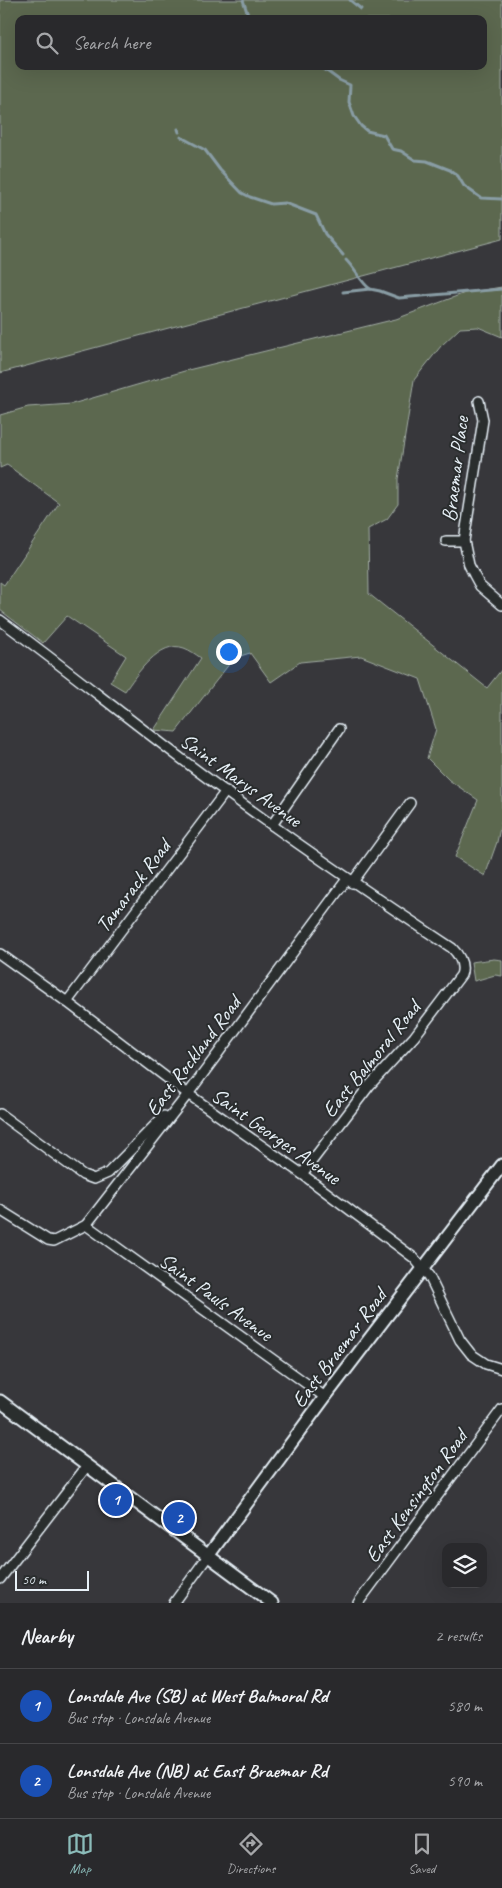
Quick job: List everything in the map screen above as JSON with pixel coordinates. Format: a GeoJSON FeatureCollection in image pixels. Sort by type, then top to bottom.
{"type":"FeatureCollection","features":[{"type":"Feature","properties":{"kind":"street","name":"Braemar Place"},"geometry":{"type":"LineString","coordinates":[[479,401],[483,420],[464,541],[469,565],[480,586],[502,605]]}},
{"type":"Feature","properties":{"kind":"street","name":"Braemar Place"},"geometry":{"type":"LineString","coordinates":[[446,541],[464,541]]}},
{"type":"Feature","properties":{"kind":"street","name":"Saint Marys Avenue"},"geometry":{"type":"LineString","coordinates":[[0,620],[72,673],[162,744],[272,825],[350,881],[452,948],[463,964]]}},
{"type":"Feature","properties":{"kind":"street"},"geometry":{"type":"LineString","coordinates":[[272,825],[339,729]]}},
{"type":"Feature","properties":{"kind":"street","name":"Tamarack Road"},"geometry":{"type":"LineString","coordinates":[[67,1002],[226,791]]}},
{"type":"Feature","properties":{"kind":"street","name":"East Rockland Road"},"geometry":{"type":"LineString","coordinates":[[0,1210],[48,1240],[54,1241],[86,1225],[410,803]]}},
{"type":"Feature","properties":{"kind":"street","name":"Saint Georges Avenue"},"geometry":{"type":"LineString","coordinates":[[0,954],[67,1002],[188,1094],[302,1174],[414,1258],[430,1278],[460,1340],[471,1354],[486,1364],[502,1369]]}},
{"type":"Feature","properties":{"kind":"street","name":"East Balmoral Road"},"geometry":{"type":"LineString","coordinates":[[302,1174],[369,1086],[414,1037],[461,975],[463,964]]}},
{"type":"Feature","properties":{"kind":"street"},"geometry":{"type":"LineString","coordinates":[[0,1114],[83,1175],[94,1179],[108,1172],[148,1131],[181,1102]]}},
{"type":"Feature","properties":{"kind":"street","name":"East Braemar Road"},"geometry":{"type":"LineString","coordinates":[[208,1556],[325,1397],[502,1165]]}},
{"type":"Feature","properties":{"kind":"street","name":"Saint Pauls Avenue"},"geometry":{"type":"LineString","coordinates":[[86,1225],[325,1397]]}},
{"type":"Feature","properties":{"kind":"street"},"geometry":{"type":"LineString","coordinates":[[0,1402],[272,1603]]}},
{"type":"Feature","properties":{"kind":"street","name":"East Kensington Road"},"geometry":{"type":"LineString","coordinates":[[358,1603],[502,1409]]}},
{"type":"Feature","properties":{"kind":"street"},"geometry":{"type":"LineString","coordinates":[[0,1580],[87,1466]]}},
{"type":"Feature","properties":{"kind":"street"},"geometry":{"type":"LineString","coordinates":[[174,1603],[208,1556]]}},
{"type":"Feature","properties":{"kind":"green space"},"geometry":{"type":"Polygon","coordinates":[[[0,0],[502,0],[502,239],[0,373],[0,0]]]}},
{"type":"Feature","properties":{"kind":"green space"},"geometry":{"type":"Polygon","coordinates":[[[502,287],[502,337],[478,327],[460,328],[441,346],[414,380],[398,479],[398,504],[387,519],[368,529],[369,594],[487,688],[502,669],[502,819],[497,842],[485,876],[455,857],[478,800],[449,780],[427,758],[436,729],[420,679],[361,656],[300,662],[271,682],[250,653],[234,658],[176,732],[154,730],[201,658],[184,648],[166,649],[158,653],[142,668],[125,691],[110,682],[126,656],[67,616],[43,643],[0,610],[0,582],[4,585],[59,503],[7,465],[0,468],[0,415],[28,407],[72,404],[188,370],[396,319],[465,293],[502,287]]]}},
{"type":"Feature","properties":{"kind":"green space"},"geometry":{"type":"Polygon","coordinates":[[[494,959],[502,960],[502,976],[495,975],[474,981],[471,962],[494,959]]]}},
{"type":"Feature","properties":{"kind":"waterway"},"geometry":{"type":"LineString","coordinates":[[243,0],[248,15]]}},
{"type":"Feature","properties":{"kind":"waterway"},"geometry":{"type":"LineString","coordinates":[[350,0],[361,9]]}},
{"type":"Feature","properties":{"kind":"waterway"},"geometry":{"type":"LineString","coordinates":[[325,70],[350,85],[349,102],[354,116],[367,131],[384,135],[392,149],[401,151],[415,160],[427,161],[450,170],[458,176],[464,186],[481,198],[502,199]]}},
{"type":"Feature","properties":{"kind":"waterway"},"geometry":{"type":"LineString","coordinates":[[181,137],[205,150],[220,170],[242,193],[271,204],[285,203],[316,215],[325,234],[343,255]]}},
{"type":"Feature","properties":{"kind":"waterway"},"geometry":{"type":"LineString","coordinates":[[346,260],[370,289]]}},
{"type":"Feature","properties":{"kind":"waterway"},"geometry":{"type":"LineString","coordinates":[[343,292],[370,289],[399,298],[502,289]]}},
{"type":"Feature","properties":{"kind":"place","name":"Lonsdale Ave (SB) at West Balmoral Rd"},"geometry":{"type":"Point","coordinates":[116,1500]}},
{"type":"Feature","properties":{"kind":"place","name":"Lonsdale Ave (NB) at East Braemar Rd"},"geometry":{"type":"Point","coordinates":[179,1518]}}]}
